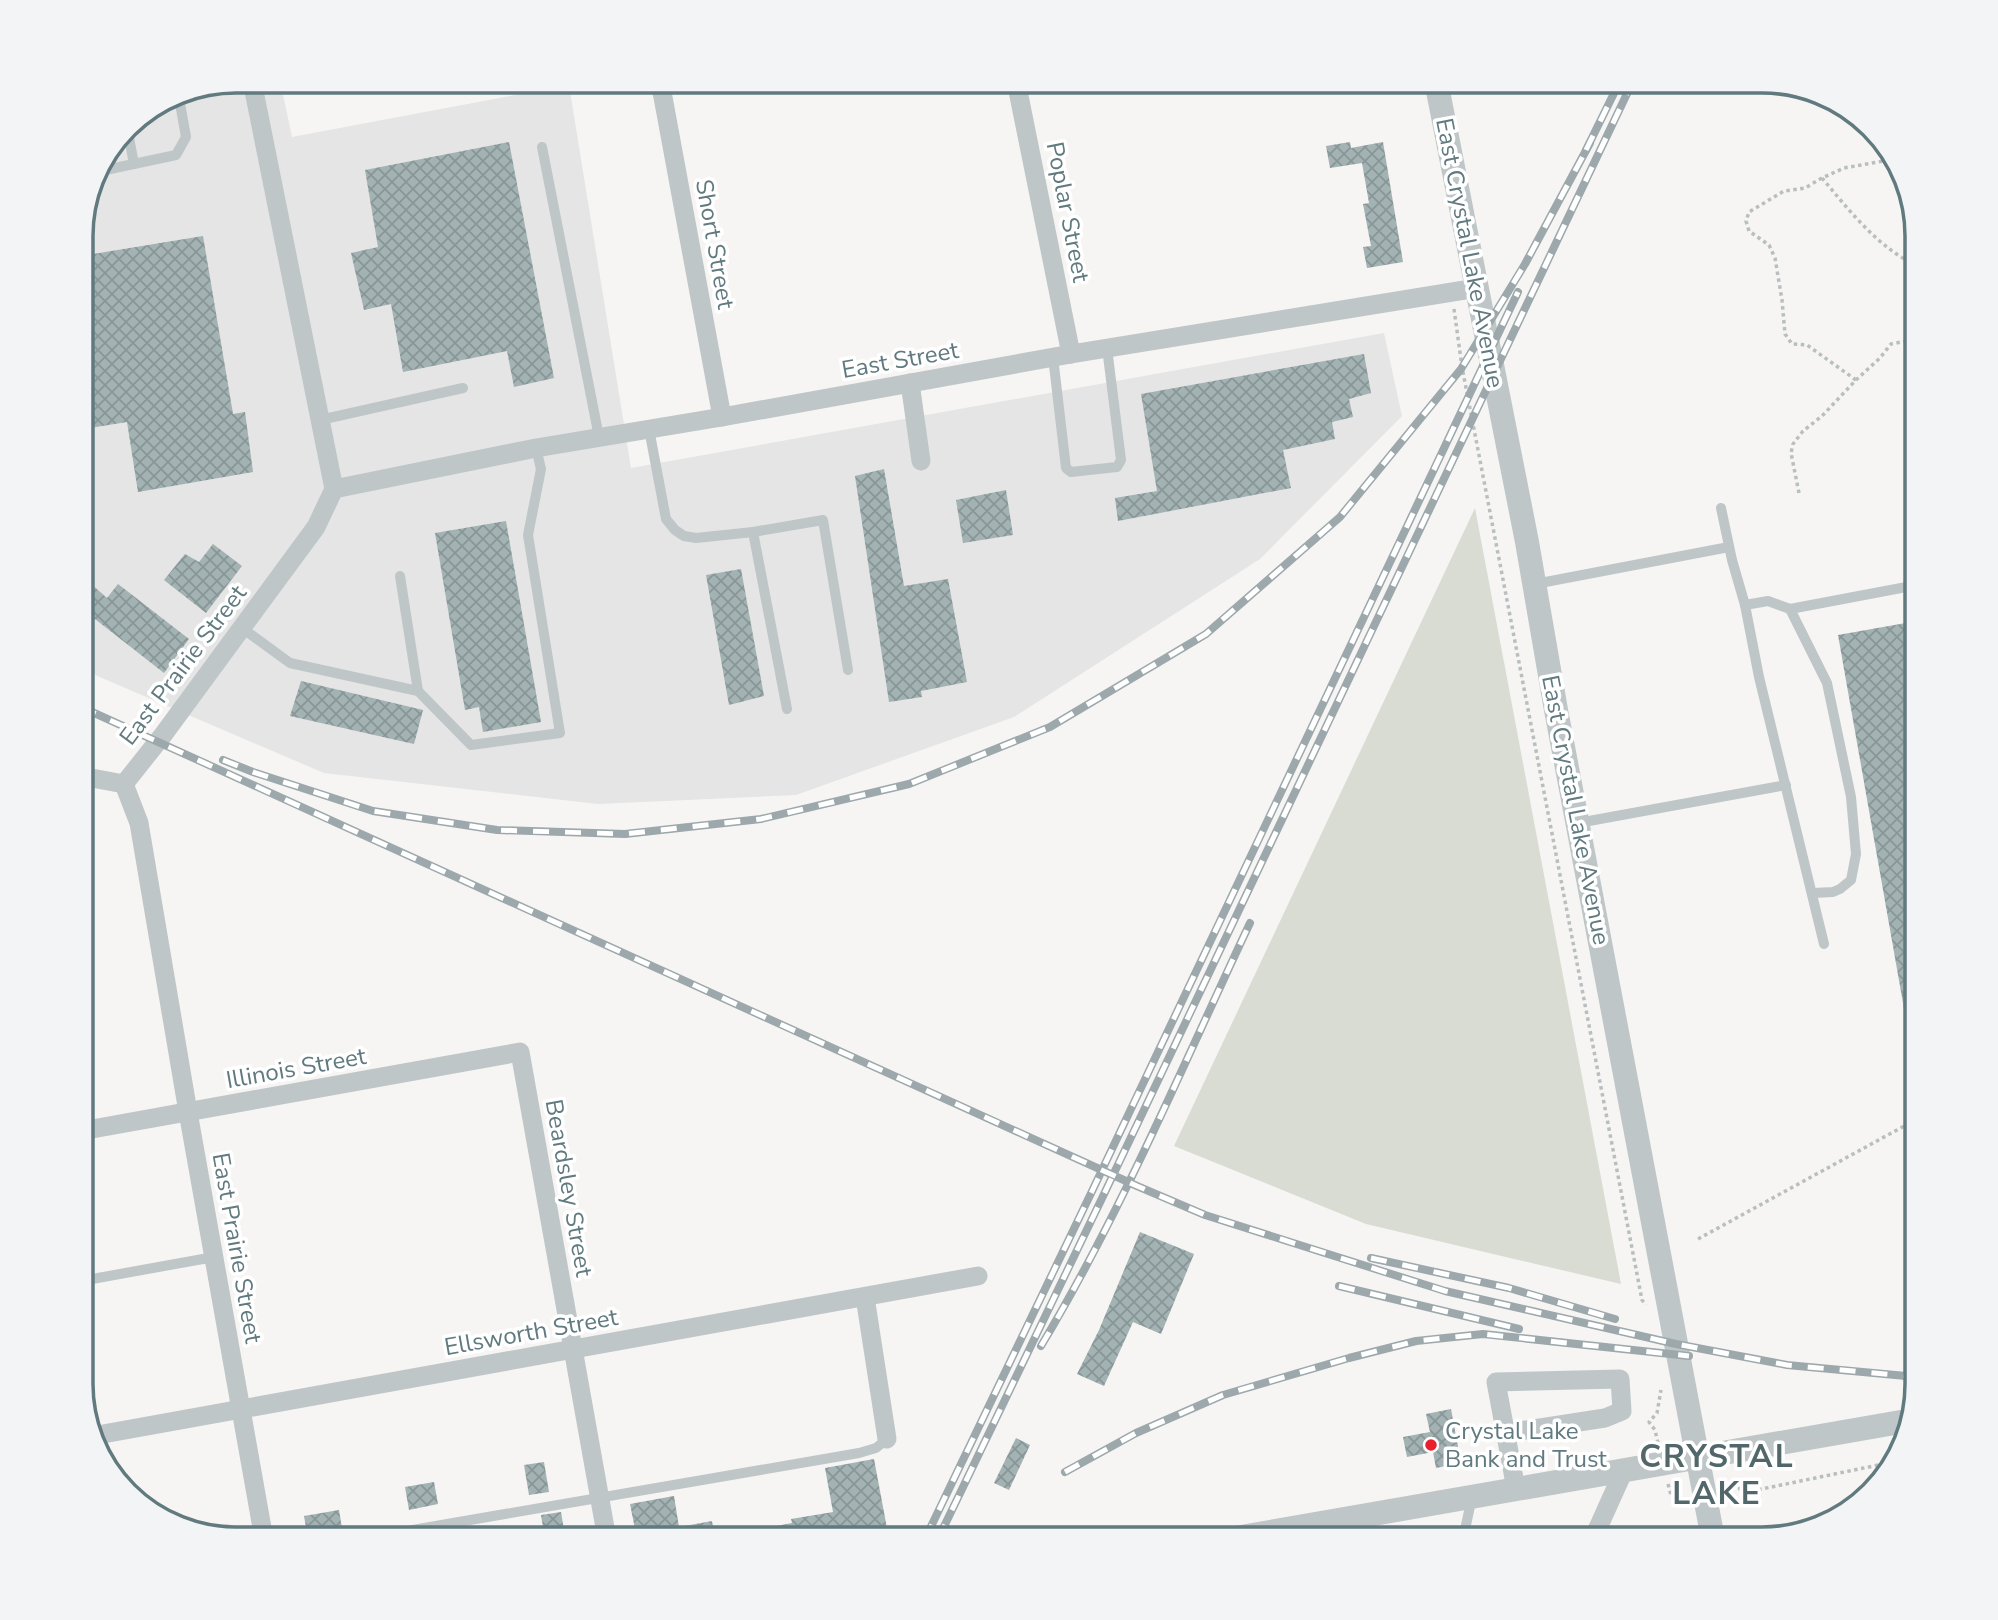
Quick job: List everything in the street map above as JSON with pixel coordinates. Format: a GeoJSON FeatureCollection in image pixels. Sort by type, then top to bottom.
{"type":"FeatureCollection","features":[{"type":"Feature","properties":{"kind":"street"},"geometry":{"type":"LineString","coordinates":[[255,93],[334,489]]}},
{"type":"Feature","properties":{"kind":"street","name":"Short Street"},"geometry":{"type":"LineString","coordinates":[[662,93],[722,417]]}},
{"type":"Feature","properties":{"kind":"street","name":"Poplar Street"},"geometry":{"type":"LineString","coordinates":[[1018,93],[1062,355]]}},
{"type":"Feature","properties":{"kind":"street","name":"East Crystal Lake Avenue"},"geometry":{"type":"LineString","coordinates":[[1439,93],[1534,584],[1710,1527]]}},
{"type":"Feature","properties":{"kind":"street","name":"East Street"},"geometry":{"type":"LineString","coordinates":[[334,489],[536,448],[1062,355],[1477,288]]}},
{"type":"Feature","properties":{"kind":"street"},"geometry":{"type":"LineString","coordinates":[[910,383],[921,461]]}},
{"type":"Feature","properties":{"kind":"street","name":"East Prairie Street"},"geometry":{"type":"LineString","coordinates":[[262,1527],[139,823],[124,784],[316,527],[334,489]]}},
{"type":"Feature","properties":{"kind":"street"},"geometry":{"type":"LineString","coordinates":[[93,778],[124,784]]}},
{"type":"Feature","properties":{"kind":"street","name":"Illinois Street"},"geometry":{"type":"LineString","coordinates":[[93,1129],[520,1052]]}},
{"type":"Feature","properties":{"kind":"street","name":"Beardsley Street"},"geometry":{"type":"LineString","coordinates":[[520,1052],[605,1527]]}},
{"type":"Feature","properties":{"kind":"street","name":"Ellsworth Street"},"geometry":{"type":"LineString","coordinates":[[102,1434],[978,1276]]}},
{"type":"Feature","properties":{"kind":"street"},"geometry":{"type":"LineString","coordinates":[[865,1297],[887,1439]]}},
{"type":"Feature","properties":{"kind":"street"},"geometry":{"type":"LineString","coordinates":[[1506,1433],[1605,1418],[1622,1412],[1620,1379],[1496,1382],[1516,1489]]}},
{"type":"Feature","properties":{"kind":"street"},"geometry":{"type":"LineString","coordinates":[[1328,1527],[1516,1489],[1899,1423]]}},
{"type":"Feature","properties":{"kind":"street"},"geometry":{"type":"LineString","coordinates":[[1601,1527],[1624,1470]]}},
{"type":"Feature","properties":{"kind":"lane"},"geometry":{"type":"LineString","coordinates":[[110,169],[176,155],[186,136],[180,105]]}},
{"type":"Feature","properties":{"kind":"lane"},"geometry":{"type":"LineString","coordinates":[[130,141],[134,164]]}},
{"type":"Feature","properties":{"kind":"lane"},"geometry":{"type":"LineString","coordinates":[[542,147],[599,437]]}},
{"type":"Feature","properties":{"kind":"lane"},"geometry":{"type":"LineString","coordinates":[[1062,355],[1066,468],[1071,472],[1117,467],[1121,460],[1107,348]]}},
{"type":"Feature","properties":{"kind":"lane"},"geometry":{"type":"LineString","coordinates":[[320,420],[463,388]]}},
{"type":"Feature","properties":{"kind":"lane"},"geometry":{"type":"LineString","coordinates":[[649,429],[666,519],[684,536],[696,538],[753,532],[823,520],[848,670]]}},
{"type":"Feature","properties":{"kind":"lane"},"geometry":{"type":"LineString","coordinates":[[242,628],[290,663],[418,691],[471,745],[560,733],[528,535],[541,469],[536,448]]}},
{"type":"Feature","properties":{"kind":"lane"},"geometry":{"type":"LineString","coordinates":[[1721,508],[1824,944]]}},
{"type":"Feature","properties":{"kind":"lane"},"geometry":{"type":"LineString","coordinates":[[753,532],[786,709]]}},
{"type":"Feature","properties":{"kind":"lane"},"geometry":{"type":"LineString","coordinates":[[1534,584],[1730,547]]}},
{"type":"Feature","properties":{"kind":"lane"},"geometry":{"type":"LineString","coordinates":[[400,576],[418,691]]}},
{"type":"Feature","properties":{"kind":"lane"},"geometry":{"type":"LineString","coordinates":[[1745,605],[1768,601],[1790,609],[1905,587]]}},
{"type":"Feature","properties":{"kind":"lane"},"geometry":{"type":"LineString","coordinates":[[1790,609],[1827,683],[1851,797],[1856,854],[1851,880],[1833,892],[1813,893]]}},
{"type":"Feature","properties":{"kind":"lane"},"geometry":{"type":"LineString","coordinates":[[1578,823],[1786,785]]}},
{"type":"Feature","properties":{"kind":"lane"},"geometry":{"type":"LineString","coordinates":[[93,1280],[214,1257]]}},
{"type":"Feature","properties":{"kind":"lane"},"geometry":{"type":"LineString","coordinates":[[427,1527],[859,1452],[877,1448],[887,1439]]}},
{"type":"Feature","properties":{"kind":"lane"},"geometry":{"type":"LineString","coordinates":[[1466,1527],[1472,1497]]}},
{"type":"Feature","properties":{"kind":"path"},"geometry":{"type":"LineString","coordinates":[[1856,380],[1807,345],[1792,344],[1785,334],[1775,258],[1769,245],[1749,231],[1746,220],[1749,212],[1784,191],[1805,188],[1844,168],[1883,161]]}},
{"type":"Feature","properties":{"kind":"path"},"geometry":{"type":"LineString","coordinates":[[1822,178],[1862,223],[1890,249],[1905,258]]}},
{"type":"Feature","properties":{"kind":"path"},"geometry":{"type":"LineString","coordinates":[[1451,292],[1464,377],[1642,1300],[1651,1311]]}},
{"type":"Feature","properties":{"kind":"path"},"geometry":{"type":"LineString","coordinates":[[1799,493],[1791,453],[1793,444],[1891,344],[1905,341]]}},
{"type":"Feature","properties":{"kind":"path"},"geometry":{"type":"LineString","coordinates":[[1698,1239],[1905,1126]]}},
{"type":"Feature","properties":{"kind":"path"},"geometry":{"type":"LineString","coordinates":[[1655,1430],[1649,1422],[1657,1413],[1661,1387]]}},
{"type":"Feature","properties":{"kind":"path"},"geometry":{"type":"LineString","coordinates":[[1743,1488],[1752,1491],[1880,1465]]}},
{"type":"Feature","properties":{"kind":"path"},"geometry":{"type":"LineString","coordinates":[[1671,1495],[1676,1500]]}},
{"type":"Feature","properties":{"kind":"shaded area"},"geometry":{"type":"Polygon","coordinates":[[[283,93],[292,137],[526,93],[570,93],[631,468],[1384,333],[1402,416],[1260,559],[1014,717],[796,795],[598,804],[324,773],[93,674],[93,227],[96,208],[104,181],[122,149],[157,117],[190,100],[217,94],[283,93]]]}},
{"type":"Feature","properties":{"kind":"shaded area"},"geometry":{"type":"Polygon","coordinates":[[[1475,508],[1621,1284],[1366,1224],[1174,1146],[1475,508]]]}},
{"type":"Feature","properties":{"kind":"building"},"geometry":{"type":"Polygon","coordinates":[[[509,142],[554,378],[514,387],[507,351],[403,372],[391,304],[364,310],[351,253],[378,247],[365,170],[509,142]]]}},
{"type":"Feature","properties":{"kind":"building"},"geometry":{"type":"Polygon","coordinates":[[[1350,142],[1351,148],[1383,142],[1403,262],[1367,268],[1363,247],[1371,246],[1363,204],[1369,203],[1362,163],[1330,168],[1326,146],[1350,142]]]}},
{"type":"Feature","properties":{"kind":"building"},"geometry":{"type":"Polygon","coordinates":[[[203,236],[233,414],[245,412],[253,472],[138,492],[127,422],[93,428],[93,254],[203,236]]]}},
{"type":"Feature","properties":{"kind":"building"},"geometry":{"type":"Polygon","coordinates":[[[1364,354],[1371,393],[1349,399],[1353,417],[1332,422],[1335,439],[1283,450],[1291,488],[1118,521],[1115,498],[1157,491],[1141,394],[1364,354]]]}},
{"type":"Feature","properties":{"kind":"building"},"geometry":{"type":"Polygon","coordinates":[[[884,469],[904,586],[948,579],[967,682],[921,691],[922,697],[889,702],[855,476],[884,469]]]}},
{"type":"Feature","properties":{"kind":"building"},"geometry":{"type":"Polygon","coordinates":[[[1006,490],[1013,535],[963,543],[956,500],[1006,490]]]}},
{"type":"Feature","properties":{"kind":"building"},"geometry":{"type":"Polygon","coordinates":[[[506,521],[541,722],[483,732],[479,707],[465,710],[435,533],[506,521]]]}},
{"type":"Feature","properties":{"kind":"building"},"geometry":{"type":"Polygon","coordinates":[[[213,544],[242,566],[206,613],[164,580],[185,554],[199,562],[213,544]]]}},
{"type":"Feature","properties":{"kind":"building"},"geometry":{"type":"Polygon","coordinates":[[[741,569],[764,696],[729,705],[706,575],[741,569]]]}},
{"type":"Feature","properties":{"kind":"building"},"geometry":{"type":"Polygon","coordinates":[[[118,584],[189,639],[164,673],[95,619],[93,621],[93,586],[107,598],[118,584]]]}},
{"type":"Feature","properties":{"kind":"building"},"geometry":{"type":"Polygon","coordinates":[[[1905,623],[1905,1014],[1838,635],[1905,623]]]}},
{"type":"Feature","properties":{"kind":"building"},"geometry":{"type":"Polygon","coordinates":[[[301,681],[423,710],[414,744],[290,716],[301,681]]]}},
{"type":"Feature","properties":{"kind":"building"},"geometry":{"type":"Polygon","coordinates":[[[1140,1232],[1194,1254],[1161,1334],[1133,1322],[1104,1386],[1077,1374],[1099,1330],[1140,1232]]]}},
{"type":"Feature","properties":{"kind":"building","name":"Crystal Lake Bank and Trust"},"geometry":{"type":"Polygon","coordinates":[[[1451,1409],[1461,1463],[1436,1468],[1433,1452],[1407,1457],[1403,1437],[1430,1432],[1426,1414],[1451,1409]]]}},
{"type":"Feature","properties":{"kind":"building"},"geometry":{"type":"Polygon","coordinates":[[[1016,1438],[1030,1445],[1009,1490],[994,1483],[1016,1438]]]}},
{"type":"Feature","properties":{"kind":"building"},"geometry":{"type":"Polygon","coordinates":[[[874,1459],[887,1527],[771,1527],[792,1523],[791,1519],[833,1512],[825,1468],[874,1459]]]}},
{"type":"Feature","properties":{"kind":"building"},"geometry":{"type":"Polygon","coordinates":[[[544,1462],[549,1492],[529,1495],[524,1465],[544,1462]]]}},
{"type":"Feature","properties":{"kind":"building"},"geometry":{"type":"Polygon","coordinates":[[[434,1482],[438,1504],[409,1510],[405,1487],[434,1482]]]}},
{"type":"Feature","properties":{"kind":"building"},"geometry":{"type":"Polygon","coordinates":[[[674,1496],[679,1527],[635,1527],[630,1504],[674,1496]]]}},
{"type":"Feature","properties":{"kind":"building"},"geometry":{"type":"Polygon","coordinates":[[[339,1510],[342,1527],[306,1527],[304,1516],[339,1510]]]}},
{"type":"Feature","properties":{"kind":"building"},"geometry":{"type":"Polygon","coordinates":[[[561,1512],[564,1527],[543,1527],[541,1515],[561,1512]]]}},
{"type":"Feature","properties":{"kind":"building"},"geometry":{"type":"Polygon","coordinates":[[[712,1521],[713,1527],[679,1527],[712,1521]]]}},
{"type":"Feature","properties":{"kind":"railway"},"geometry":{"type":"LineString","coordinates":[[1586,150],[1614,93]]}},
{"type":"Feature","properties":{"kind":"railway"},"geometry":{"type":"LineString","coordinates":[[944,1527],[1627,93]]}},
{"type":"Feature","properties":{"kind":"railway"},"geometry":{"type":"LineString","coordinates":[[223,760],[373,811],[497,830],[625,834],[761,819],[909,784],[1050,727],[1206,634],[1340,517],[1461,369],[1525,264],[1590,143]]}},
{"type":"Feature","properties":{"kind":"railway"},"geometry":{"type":"LineString","coordinates":[[931,1527],[1518,292]]}},
{"type":"Feature","properties":{"kind":"railway"},"geometry":{"type":"LineString","coordinates":[[93,712],[1205,1215],[1445,1291],[1676,1344],[1787,1365],[1905,1376]]}},
{"type":"Feature","properties":{"kind":"railway"},"geometry":{"type":"LineString","coordinates":[[1041,1346],[1125,1190],[1250,923]]}},
{"type":"Feature","properties":{"kind":"railway"},"geometry":{"type":"LineString","coordinates":[[1371,1258],[1509,1288],[1615,1319]]}},
{"type":"Feature","properties":{"kind":"railway"},"geometry":{"type":"LineString","coordinates":[[1339,1286],[1519,1329]]}},
{"type":"Feature","properties":{"kind":"railway"},"geometry":{"type":"LineString","coordinates":[[1065,1472],[1136,1433],[1223,1395],[1416,1341],[1483,1334],[1689,1356]]}},
{"type":"Feature","properties":{"kind":"place","name":"Crystal Lake Bank and Trust"},"geometry":{"type":"Point","coordinates":[1431,1445]}},
{"type":"Feature","properties":{"kind":"district","name":"CRYSTAL LAKE"},"geometry":{"type":"Point","coordinates":[1717,1474]}}]}
